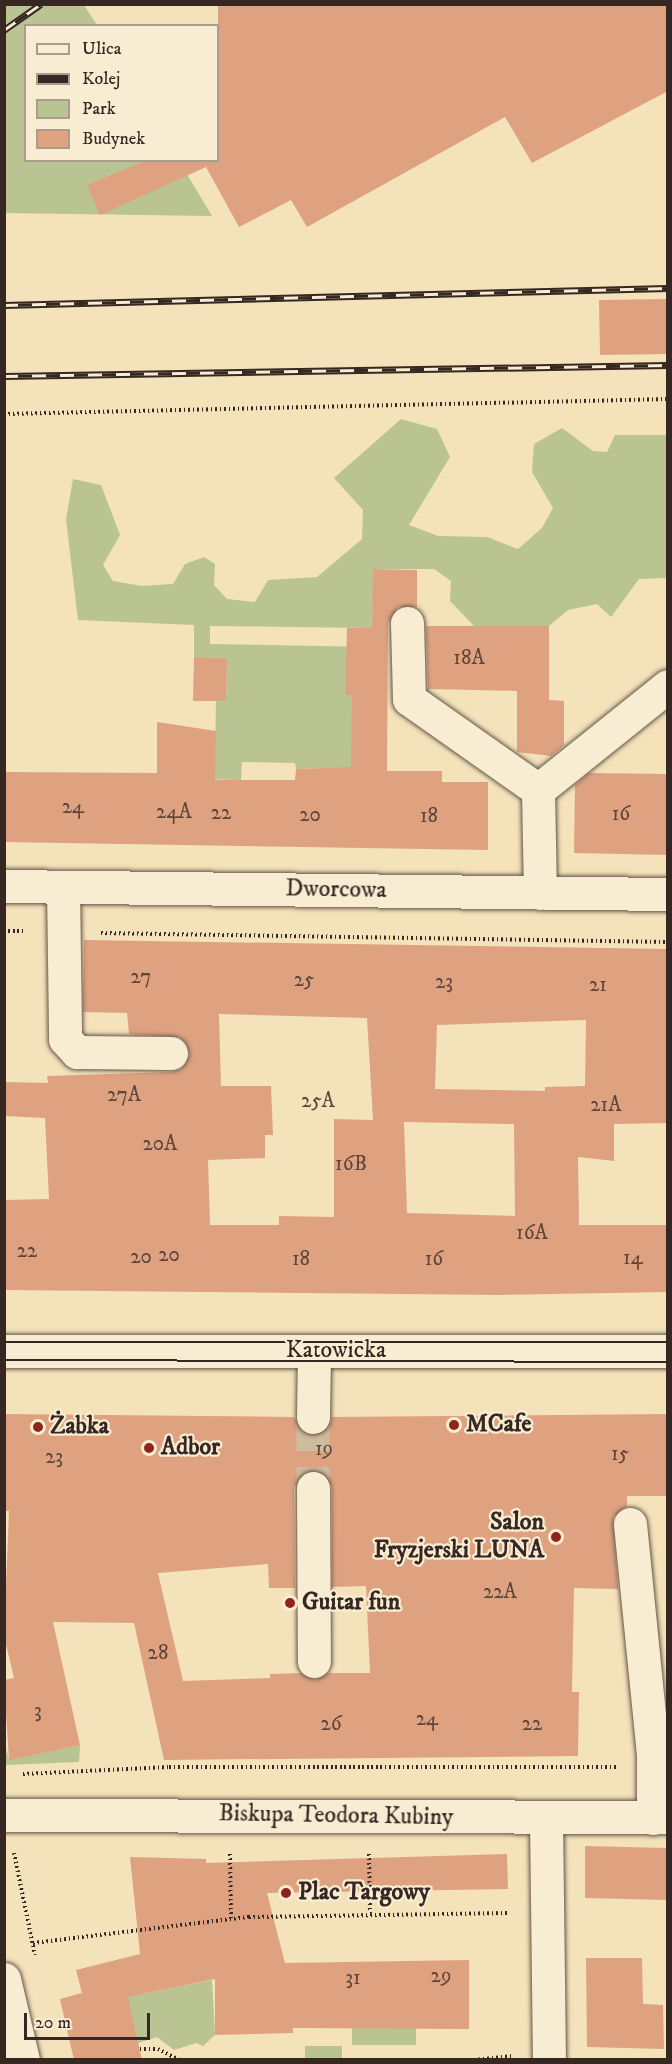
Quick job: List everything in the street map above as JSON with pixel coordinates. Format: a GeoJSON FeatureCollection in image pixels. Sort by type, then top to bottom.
{"type":"FeatureCollection","features":[{"type":"Feature","properties":{"kind":"street"},"geometry":{"type":"LineString","coordinates":[[407,623],[409,699],[538,790]]}},
{"type":"Feature","properties":{"kind":"street"},"geometry":{"type":"LineString","coordinates":[[538,790],[668,686]]}},
{"type":"Feature","properties":{"kind":"street"},"geometry":{"type":"LineString","coordinates":[[538,790],[540,893]]}},
{"type":"Feature","properties":{"kind":"street","name":"Dworcowa"},"geometry":{"type":"LineString","coordinates":[[4,886],[668,894]]}},
{"type":"Feature","properties":{"kind":"street"},"geometry":{"type":"LineString","coordinates":[[63,887],[65,1039],[77,1052],[171,1053]]}},
{"type":"Feature","properties":{"kind":"street","name":"Katowicka"},"geometry":{"type":"LineString","coordinates":[[4,1351],[668,1351]]}},
{"type":"Feature","properties":{"kind":"street"},"geometry":{"type":"LineString","coordinates":[[313,1417],[314,1351]]}},
{"type":"Feature","properties":{"kind":"street"},"geometry":{"type":"LineString","coordinates":[[313,1488],[314,1661]]}},
{"type":"Feature","properties":{"kind":"street"},"geometry":{"type":"LineString","coordinates":[[630,1524],[653,1767],[660,1817]]}},
{"type":"Feature","properties":{"kind":"street","name":"Biskupa Teodora Kubiny"},"geometry":{"type":"LineString","coordinates":[[9,1830],[660,1817]]}},
{"type":"Feature","properties":{"kind":"street"},"geometry":{"type":"LineString","coordinates":[[546,1818],[549,2060]]}},
{"type":"Feature","properties":{"kind":"street"},"geometry":{"type":"LineString","coordinates":[[4,1979],[23,2060]]}},
{"type":"Feature","properties":{"kind":"path"},"geometry":{"type":"LineString","coordinates":[[4,414],[668,399]]}},
{"type":"Feature","properties":{"kind":"path"},"geometry":{"type":"LineString","coordinates":[[4,931],[668,942]]}},
{"type":"Feature","properties":{"kind":"path"},"geometry":{"type":"LineString","coordinates":[[16,1774],[169,1767],[653,1767]]}},
{"type":"Feature","properties":{"kind":"path"},"geometry":{"type":"LineString","coordinates":[[9,1830],[38,1967]]}},
{"type":"Feature","properties":{"kind":"path"},"geometry":{"type":"LineString","coordinates":[[230,1846],[231,1919]]}},
{"type":"Feature","properties":{"kind":"path"},"geometry":{"type":"LineString","coordinates":[[369,1849],[370,1913]]}},
{"type":"Feature","properties":{"kind":"path"},"geometry":{"type":"LineString","coordinates":[[33,1943],[231,1919],[370,1913],[508,1913]]}},
{"type":"Feature","properties":{"kind":"path"},"geometry":{"type":"LineString","coordinates":[[140,2049],[158,2049],[180,2060]]}},
{"type":"Feature","properties":{"kind":"green space"},"geometry":{"type":"Polygon","coordinates":[[[5,5],[84,5],[96,24],[24,24],[24,162],[180,162],[212,216],[5,213],[5,5]]]}},
{"type":"Feature","properties":{"kind":"green space"},"geometry":{"type":"Polygon","coordinates":[[[401,419],[437,429],[450,457],[409,525],[438,536],[487,537],[518,549],[542,528],[553,508],[532,472],[534,444],[562,428],[593,451],[607,452],[615,435],[667,435],[667,578],[639,579],[611,617],[597,604],[568,610],[549,626],[474,626],[450,601],[451,581],[434,569],[374,569],[372,628],[210,626],[210,644],[372,647],[346,674],[345,694],[352,695],[370,783],[320,768],[296,769],[295,763],[242,762],[241,780],[192,779],[215,758],[216,701],[226,701],[227,658],[194,657],[194,625],[78,620],[66,519],[73,479],[101,485],[120,535],[103,565],[113,581],[142,586],[173,584],[185,564],[204,557],[215,564],[214,585],[227,599],[255,602],[268,580],[317,577],[362,539],[363,510],[334,478],[401,419]]]}},
{"type":"Feature","properties":{"kind":"green space"},"geometry":{"type":"Polygon","coordinates":[[[4,1741],[9,1759],[80,1745],[79,1762],[5,1765],[4,1741]]]}},
{"type":"Feature","properties":{"kind":"green space"},"geometry":{"type":"Polygon","coordinates":[[[212,1980],[215,2035],[203,2046],[196,2043],[174,2050],[157,2037],[138,2043],[126,1991],[142,1994],[212,1980]]]}},
{"type":"Feature","properties":{"kind":"green space"},"geometry":{"type":"Polygon","coordinates":[[[352,2028],[416,2028],[416,2045],[352,2045],[352,2028]]]}},
{"type":"Feature","properties":{"kind":"green space"},"geometry":{"type":"Polygon","coordinates":[[[305,2046],[342,2046],[342,2059],[305,2059],[305,2046]]]}},
{"type":"Feature","properties":{"kind":"building"},"geometry":{"type":"Polygon","coordinates":[[[218,4],[668,4],[668,91],[532,163],[505,117],[307,227],[291,200],[239,227],[206,167],[100,215],[87,185],[142,162],[219,162],[218,4]]]}},
{"type":"Feature","properties":{"kind":"building"},"geometry":{"type":"Polygon","coordinates":[[[668,299],[668,354],[600,355],[599,300],[668,299]]]}},
{"type":"Feature","properties":{"kind":"building"},"geometry":{"type":"Polygon","coordinates":[[[373,569],[417,570],[417,607],[398,607],[388,623],[387,771],[442,771],[442,782],[488,782],[488,850],[4,842],[4,772],[157,773],[157,722],[216,731],[215,780],[295,780],[296,769],[351,767],[352,695],[345,695],[347,628],[372,628],[373,569]]]}},
{"type":"Feature","properties":{"kind":"building"},"geometry":{"type":"Polygon","coordinates":[[[426,626],[549,626],[549,700],[564,701],[564,745],[551,756],[517,752],[517,691],[428,689],[426,626]]]}},
{"type":"Feature","properties":{"kind":"building"},"geometry":{"type":"Polygon","coordinates":[[[194,657],[227,658],[226,701],[193,701],[194,657]]]}},
{"type":"Feature","properties":{"kind":"building"},"geometry":{"type":"Polygon","coordinates":[[[589,773],[668,774],[668,855],[574,853],[575,785],[589,773]]]}},
{"type":"Feature","properties":{"kind":"building"},"geometry":{"type":"Polygon","coordinates":[[[84,940],[668,949],[668,1123],[614,1124],[614,1161],[578,1157],[579,1225],[668,1225],[668,1292],[501,1295],[4,1290],[4,1200],[49,1199],[45,1118],[4,1116],[4,1082],[48,1083],[47,1076],[171,1072],[181,1069],[190,1054],[180,1037],[129,1034],[127,1013],[83,1012],[84,940]],[[219,1014],[221,1086],[271,1086],[273,1135],[265,1135],[265,1158],[208,1160],[210,1225],[279,1225],[279,1216],[334,1217],[334,1119],[373,1120],[367,1018],[219,1014]],[[586,1020],[437,1025],[435,1089],[545,1091],[545,1087],[585,1086],[586,1020]],[[404,1122],[407,1213],[515,1216],[514,1124],[404,1122]]]}},
{"type":"Feature","properties":{"kind":"building"},"geometry":{"type":"Polygon","coordinates":[[[4,1414],[294,1417],[303,1433],[313,1436],[329,1427],[332,1417],[668,1414],[668,1496],[627,1496],[627,1506],[613,1517],[618,1589],[574,1588],[572,1692],[579,1692],[578,1756],[164,1760],[134,1623],[53,1622],[80,1745],[9,1760],[4,1680],[14,1678],[4,1636],[9,1511],[4,1511],[4,1414]],[[312,1469],[303,1472],[294,1488],[295,1588],[269,1588],[268,1564],[158,1573],[183,1681],[270,1678],[270,1674],[301,1673],[315,1680],[328,1673],[370,1673],[366,1586],[332,1587],[332,1487],[323,1472],[312,1469]]]}},
{"type":"Feature","properties":{"kind":"building"},"geometry":{"type":"Polygon","coordinates":[[[585,1846],[668,1848],[668,1900],[585,1898],[585,1846]]]}},
{"type":"Feature","properties":{"kind":"building"},"geometry":{"type":"Polygon","coordinates":[[[507,1854],[508,1889],[267,1893],[285,1963],[469,1960],[469,2029],[293,2028],[293,2033],[215,2035],[215,1979],[128,1997],[142,2060],[74,2060],[60,1999],[82,1993],[76,1970],[140,1954],[130,1857],[206,1859],[206,1863],[507,1854]]]}},
{"type":"Feature","properties":{"kind":"building"},"geometry":{"type":"Polygon","coordinates":[[[586,1958],[642,1958],[643,2004],[663,2005],[664,2049],[587,2047],[586,1958]]]}},
{"type":"Feature","properties":{"kind":"tunnel"},"geometry":{"type":"LineString","coordinates":[[313,1417],[313,1488]]}},
{"type":"Feature","properties":{"kind":"tram line"},"geometry":{"type":"LineString","coordinates":[[4,1342],[668,1342]]}},
{"type":"Feature","properties":{"kind":"tram line"},"geometry":{"type":"LineString","coordinates":[[4,1360],[668,1362]]}},
{"type":"Feature","properties":{"kind":"railway"},"geometry":{"type":"LineString","coordinates":[[4,30],[41,4]]}},
{"type":"Feature","properties":{"kind":"railway"},"geometry":{"type":"LineString","coordinates":[[4,305],[668,288]]}},
{"type":"Feature","properties":{"kind":"railway"},"geometry":{"type":"LineString","coordinates":[[4,376],[668,365]]}},
{"type":"Feature","properties":{"kind":"place","name":"MCafe"},"geometry":{"type":"Point","coordinates":[454,1425]}},
{"type":"Feature","properties":{"kind":"place","name":"Żabka"},"geometry":{"type":"Point","coordinates":[38,1427]}},
{"type":"Feature","properties":{"kind":"place","name":"Adbor"},"geometry":{"type":"Point","coordinates":[149,1448]}},
{"type":"Feature","properties":{"kind":"place","name":"Salon Fryzjerski LUNA"},"geometry":{"type":"Point","coordinates":[556,1537]}},
{"type":"Feature","properties":{"kind":"place","name":"Guitar fun"},"geometry":{"type":"Point","coordinates":[290,1603]}},
{"type":"Feature","properties":{"kind":"place","name":"Plac Targowy"},"geometry":{"type":"Point","coordinates":[286,1893]}}]}
